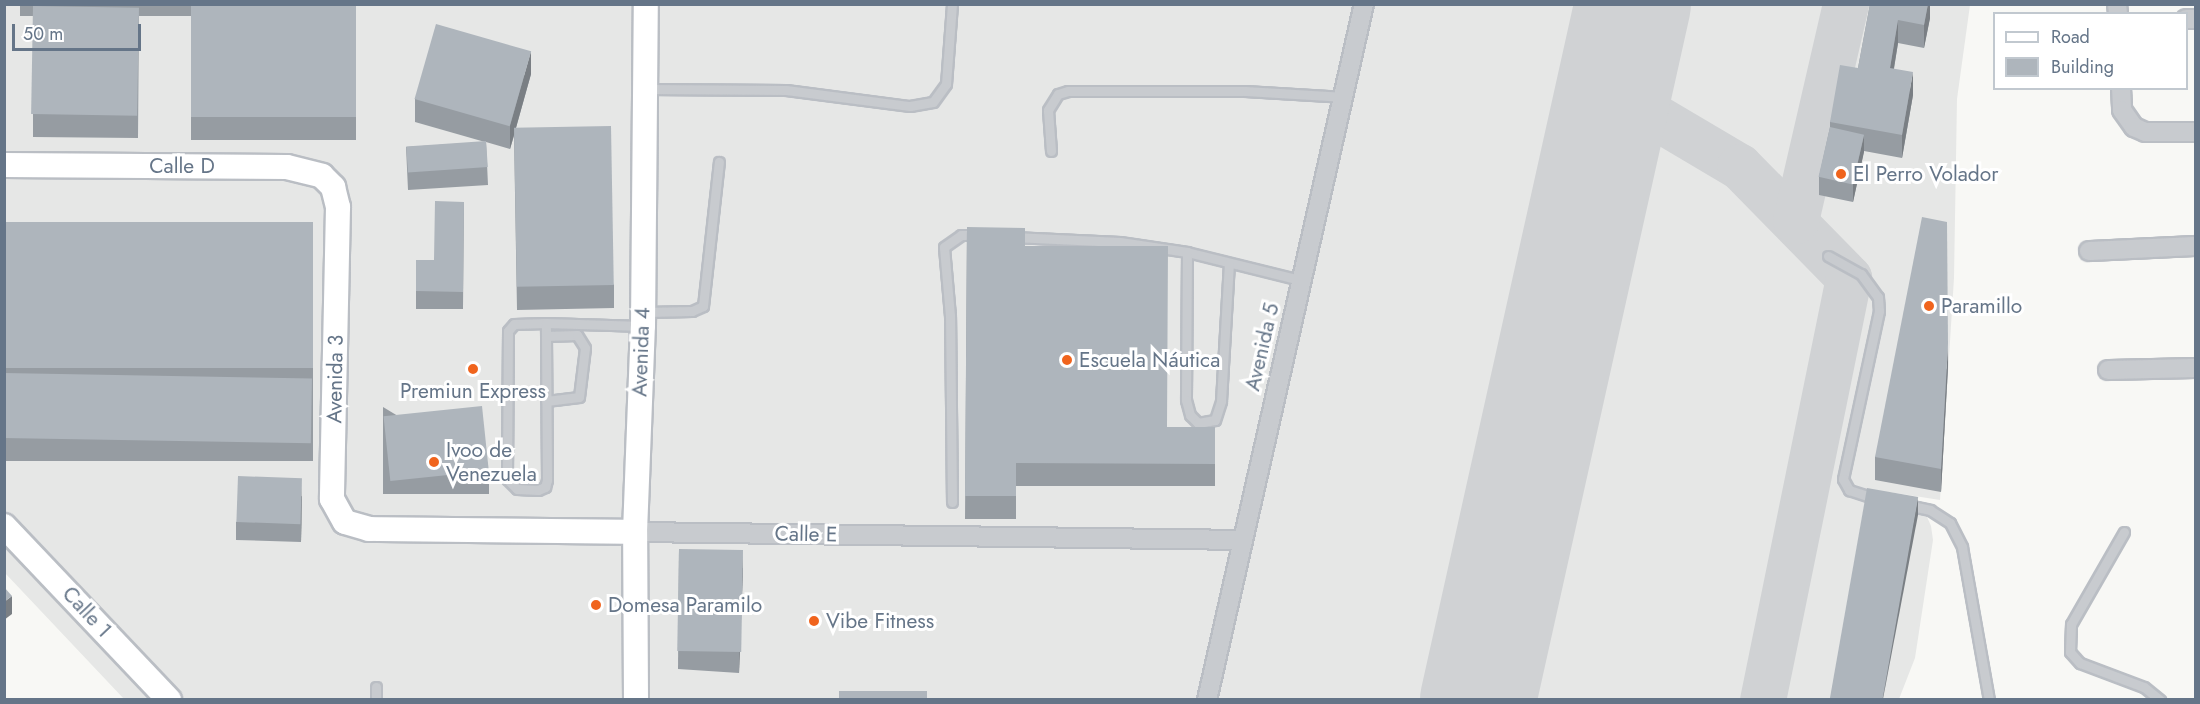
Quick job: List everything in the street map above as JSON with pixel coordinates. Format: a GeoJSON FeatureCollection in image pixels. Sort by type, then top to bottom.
{"type":"FeatureCollection","features":[{"type":"Feature","properties":{"kind":"main road","name":"Avenida 4"},"geometry":{"type":"LineString","coordinates":[[636,699],[635,532],[643,319],[646,4]]}},
{"type":"Feature","properties":{"kind":"main road","name":"Calle D"},"geometry":{"type":"LineString","coordinates":[[4,165],[286,167],[322,176],[333,187],[338,207]]}},
{"type":"Feature","properties":{"kind":"main road","name":"Avenida 3"},"geometry":{"type":"LineString","coordinates":[[338,207],[332,499],[345,522],[369,529]]}},
{"type":"Feature","properties":{"kind":"main road","name":"Calle 1"},"geometry":{"type":"LineString","coordinates":[[4,526],[169,699]]}},
{"type":"Feature","properties":{"kind":"main road","name":"Calle E"},"geometry":{"type":"LineString","coordinates":[[369,529],[635,532]]}},
{"type":"Feature","properties":{"kind":"street","name":"Avenida 5"},"geometry":{"type":"LineString","coordinates":[[1207,699],[1300,280],[1345,97],[1364,4]]}},
{"type":"Feature","properties":{"kind":"street"},"geometry":{"type":"LineString","coordinates":[[2121,90],[2122,110],[2134,127],[2145,132],[2196,132]]}},
{"type":"Feature","properties":{"kind":"street"},"geometry":{"type":"LineString","coordinates":[[2089,251],[2196,246]]}},
{"type":"Feature","properties":{"kind":"street"},"geometry":{"type":"LineString","coordinates":[[2108,370],[2196,368]]}},
{"type":"Feature","properties":{"kind":"street","name":"Calle E"},"geometry":{"type":"LineString","coordinates":[[635,532],[1242,540]]}},
{"type":"Feature","properties":{"kind":"lane"},"geometry":{"type":"LineString","coordinates":[[645,89],[786,90],[910,106],[933,102],[946,84],[952,4]]}},
{"type":"Feature","properties":{"kind":"lane"},"geometry":{"type":"LineString","coordinates":[[1052,151],[1048,110],[1058,94],[1068,91],[1245,91],[1345,97]]}},
{"type":"Feature","properties":{"kind":"lane"},"geometry":{"type":"LineString","coordinates":[[546,323],[545,487],[517,489],[507,479],[508,331],[514,324],[643,319],[692,311],[703,306],[718,162]]}},
{"type":"Feature","properties":{"kind":"lane"},"geometry":{"type":"LineString","coordinates":[[952,502],[950,316],[944,247],[961,235],[995,236]]}},
{"type":"Feature","properties":{"kind":"lane"},"geometry":{"type":"LineString","coordinates":[[1006,237],[1120,242],[1187,252],[1300,280]]}},
{"type":"Feature","properties":{"kind":"lane"},"geometry":{"type":"LineString","coordinates":[[1187,252],[1186,400],[1190,415],[1198,423],[1215,420],[1221,401],[1229,263]]}},
{"type":"Feature","properties":{"kind":"lane"},"geometry":{"type":"LineString","coordinates":[[1828,256],[1861,274],[1878,297],[1879,311],[1844,479],[1849,490],[1860,496],[1887,500]]}},
{"type":"Feature","properties":{"kind":"lane"},"geometry":{"type":"LineString","coordinates":[[546,336],[577,335],[585,348],[579,397],[546,401]]}},
{"type":"Feature","properties":{"kind":"lane"},"geometry":{"type":"LineString","coordinates":[[1898,503],[1930,510],[1950,523],[1962,547],[1989,699]]}},
{"type":"Feature","properties":{"kind":"lane"},"geometry":{"type":"LineString","coordinates":[[2124,532],[2071,624],[2070,652],[2080,663],[2144,687],[2160,699]]}},
{"type":"Feature","properties":{"kind":"lane"},"geometry":{"type":"LineString","coordinates":[[376,687],[376,699]]}},
{"type":"Feature","properties":{"kind":"shaded area"},"geometry":{"type":"Polygon","coordinates":[[[5,5],[1970,5],[1957,99],[1954,278],[1940,500],[1889,492],[1925,512],[1931,526],[1933,540],[1915,658],[1899,699],[124,699],[5,573],[5,5]]]}},
{"type":"Feature","properties":{"kind":"building"},"geometry":{"type":"Polygon","coordinates":[[[5,4],[5,116],[4,116],[5,4]]]}},
{"type":"Feature","properties":{"kind":"building"},"geometry":{"type":"Polygon","coordinates":[[[191,4],[356,4],[356,117],[191,117],[191,4]]]}},
{"type":"Feature","properties":{"kind":"building"},"geometry":{"type":"Polygon","coordinates":[[[1870,4],[1928,4],[1924,25],[1898,20],[1890,68],[1913,72],[1902,135],[1830,122],[1840,65],[1858,68],[1870,4]]]}},
{"type":"Feature","properties":{"kind":"building"},"geometry":{"type":"Polygon","coordinates":[[[33,6],[139,8],[137,116],[31,114],[33,6]]]}},
{"type":"Feature","properties":{"kind":"building"},"geometry":{"type":"Polygon","coordinates":[[[436,24],[531,51],[510,126],[415,99],[436,24]]]}},
{"type":"Feature","properties":{"kind":"building"},"geometry":{"type":"Polygon","coordinates":[[[611,126],[614,285],[517,287],[514,128],[611,126]]]}},
{"type":"Feature","properties":{"kind":"building"},"geometry":{"type":"Polygon","coordinates":[[[1830,127],[1864,135],[1853,185],[1819,177],[1830,127]]]}},
{"type":"Feature","properties":{"kind":"building"},"geometry":{"type":"Polygon","coordinates":[[[486,141],[488,167],[408,173],[406,147],[486,141]]]}},
{"type":"Feature","properties":{"kind":"building"},"geometry":{"type":"Polygon","coordinates":[[[435,201],[464,202],[463,292],[416,291],[416,260],[434,260],[435,201]]]}},
{"type":"Feature","properties":{"kind":"building","name":"Paramillo"},"geometry":{"type":"Polygon","coordinates":[[[1922,217],[1947,222],[1948,344],[1941,469],[1875,457],[1922,217]]]}},
{"type":"Feature","properties":{"kind":"building"},"geometry":{"type":"Polygon","coordinates":[[[4,222],[313,222],[313,368],[4,368],[4,222]]]}},
{"type":"Feature","properties":{"kind":"building","name":"Escuela Náutica"},"geometry":{"type":"Polygon","coordinates":[[[967,227],[1025,228],[1025,246],[1168,246],[1167,427],[1215,427],[1215,464],[1016,463],[1016,496],[965,496],[967,227]]]}},
{"type":"Feature","properties":{"kind":"building"},"geometry":{"type":"Polygon","coordinates":[[[4,373],[312,378],[311,443],[4,438],[4,373]]]}},
{"type":"Feature","properties":{"kind":"building","name":"Ivoo de Venezuela"},"geometry":{"type":"Polygon","coordinates":[[[482,406],[489,471],[390,481],[384,416],[482,406]]]}},
{"type":"Feature","properties":{"kind":"building"},"geometry":{"type":"Polygon","coordinates":[[[238,476],[302,478],[300,524],[236,522],[238,476]]]}},
{"type":"Feature","properties":{"kind":"building"},"geometry":{"type":"Polygon","coordinates":[[[1867,488],[1918,497],[1882,700],[1830,700],[1867,488]]]}},
{"type":"Feature","properties":{"kind":"building"},"geometry":{"type":"Polygon","coordinates":[[[679,549],[743,550],[741,652],[677,651],[679,549]]]}},
{"type":"Feature","properties":{"kind":"building"},"geometry":{"type":"Polygon","coordinates":[[[4,587],[12,596],[4,602],[4,587]]]}},
{"type":"Feature","properties":{"kind":"building"},"geometry":{"type":"Polygon","coordinates":[[[839,691],[927,691],[927,699],[839,699],[839,691]]]}},
{"type":"Feature","properties":{"kind":"taxiway"},"geometry":{"type":"LineString","coordinates":[[1796,221],[1846,4]]}},
{"type":"Feature","properties":{"kind":"taxiway"},"geometry":{"type":"LineString","coordinates":[[1613,92],[1740,167],[1849,278],[1763,700]]}},
{"type":"Feature","properties":{"kind":"runway"},"geometry":{"type":"LineString","coordinates":[[1478,700],[1633,4]]}},
{"type":"Feature","properties":{"kind":"place","name":"El Perro Volador"},"geometry":{"type":"Point","coordinates":[1841,174]}},
{"type":"Feature","properties":{"kind":"place","name":"Paramillo"},"geometry":{"type":"Point","coordinates":[1929,306]}},
{"type":"Feature","properties":{"kind":"place","name":"Escuela Náutica"},"geometry":{"type":"Point","coordinates":[1067,360]}},
{"type":"Feature","properties":{"kind":"place","name":"Premiun Express"},"geometry":{"type":"Point","coordinates":[473,369]}},
{"type":"Feature","properties":{"kind":"place","name":"Ivoo de Venezuela"},"geometry":{"type":"Point","coordinates":[434,462]}},
{"type":"Feature","properties":{"kind":"place","name":"Domesa Paramilo"},"geometry":{"type":"Point","coordinates":[596,605]}},
{"type":"Feature","properties":{"kind":"place","name":"Vibe Fitness"},"geometry":{"type":"Point","coordinates":[814,621]}}]}
